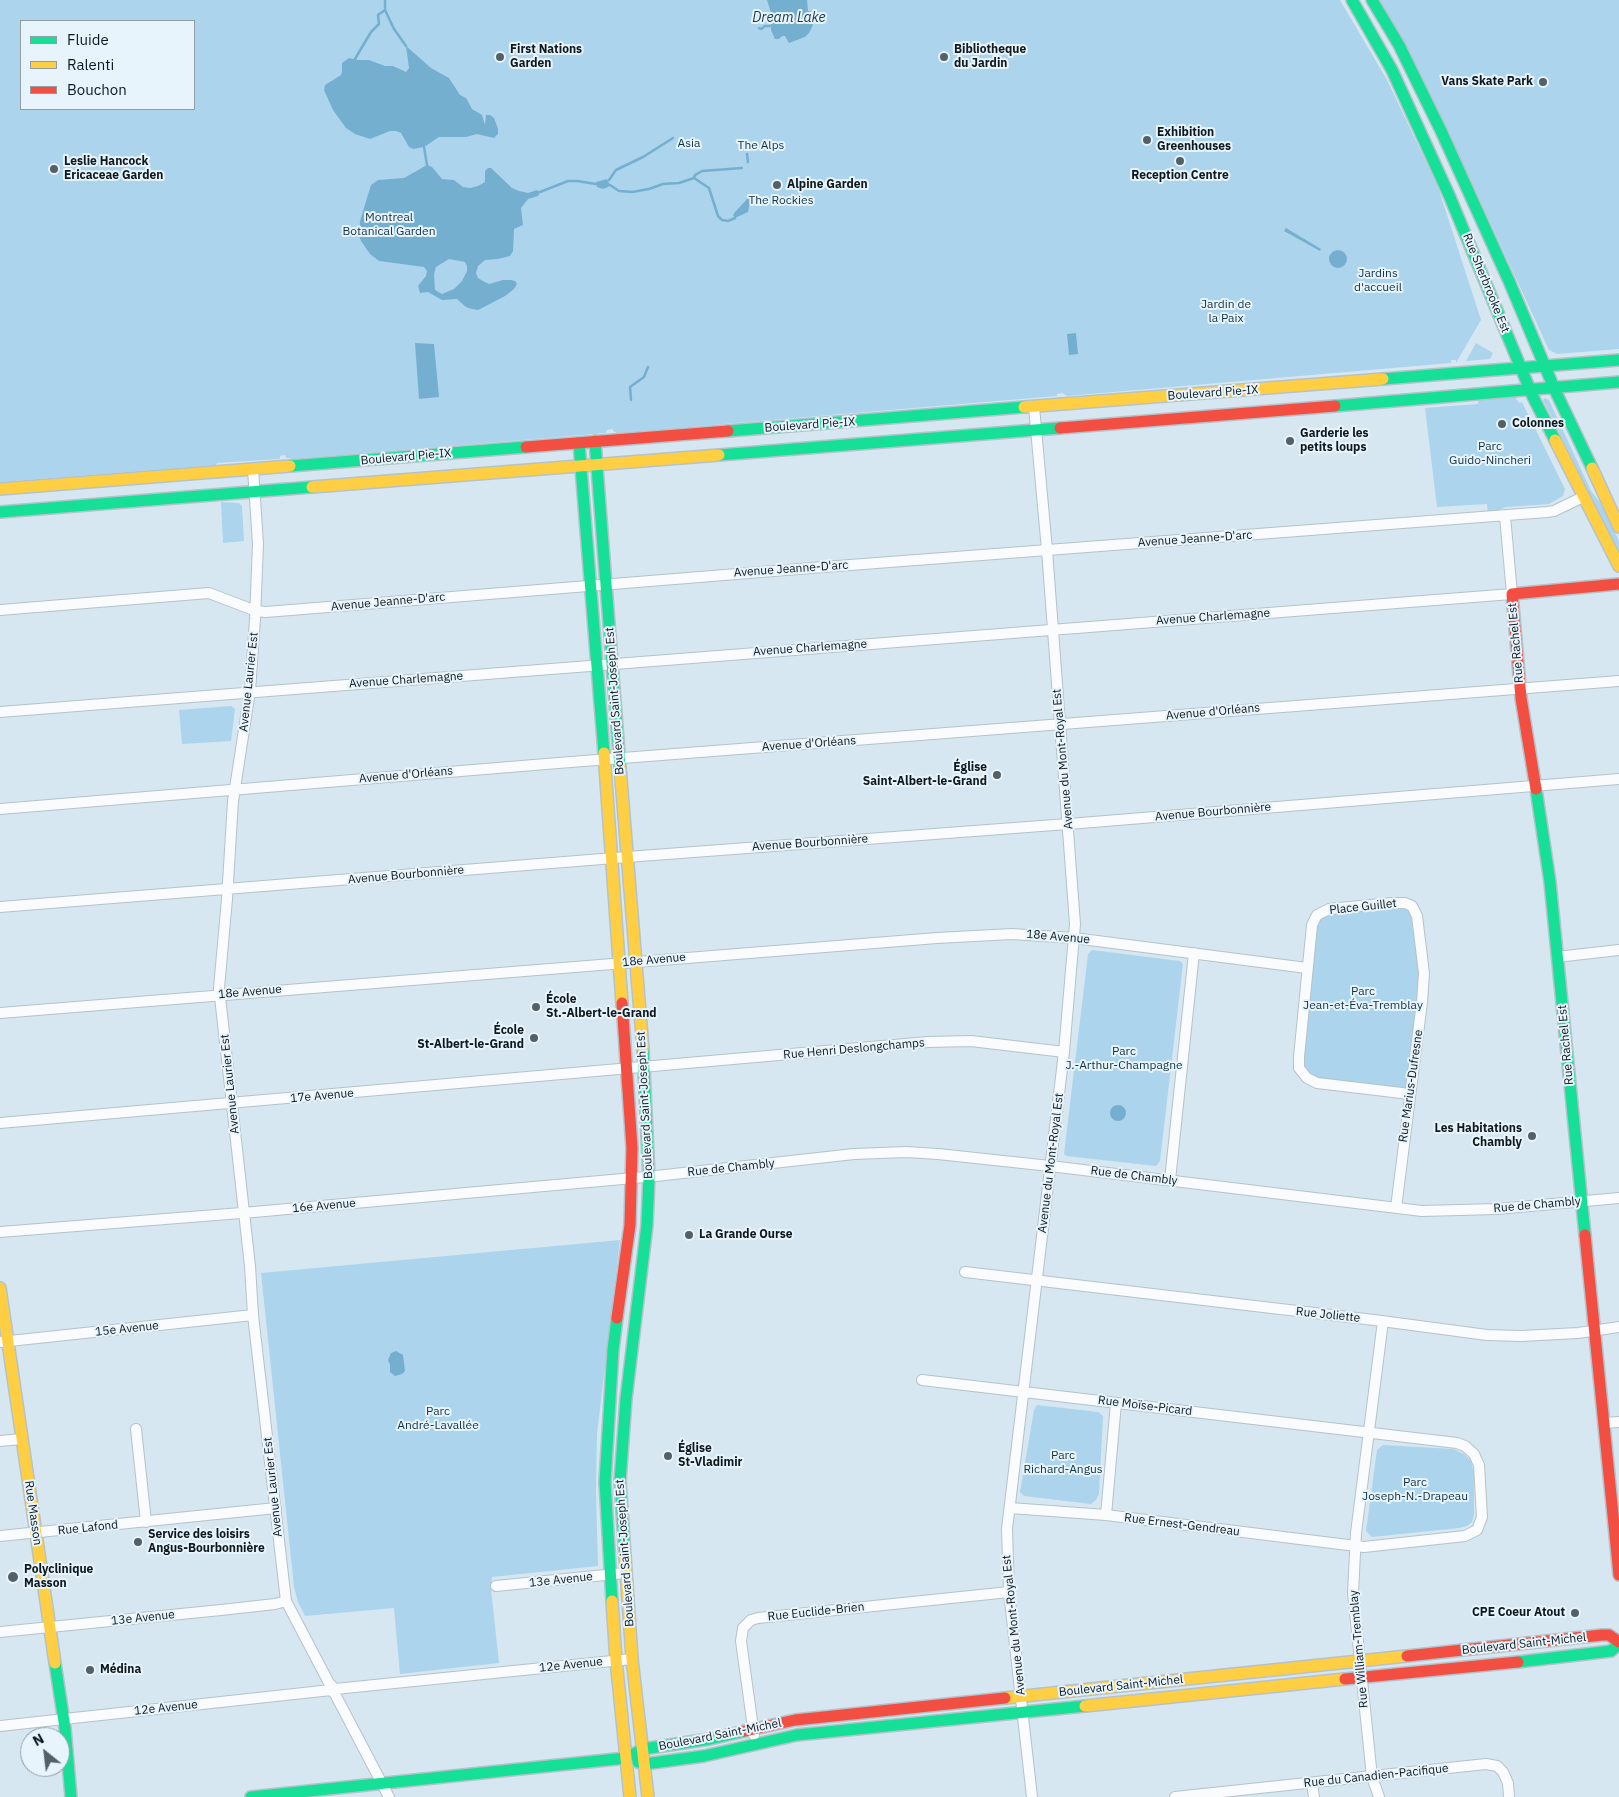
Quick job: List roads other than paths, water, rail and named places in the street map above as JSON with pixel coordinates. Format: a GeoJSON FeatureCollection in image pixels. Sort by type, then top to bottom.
{"type":"FeatureCollection","features":[{"type":"Feature","properties":{"kind":"main road","name":"Rue Sherbrooke Est"},"geometry":{"type":"LineString","coordinates":[[1352,0],[1392,70],[1449,195],[1519,366],[1582,497],[1619,566]]}},
{"type":"Feature","properties":{"kind":"main road","name":"Rue Sherbrooke Est"},"geometry":{"type":"LineString","coordinates":[[1372,0],[1399,45],[1442,133],[1509,281],[1543,365],[1614,505],[1619,527]]}},
{"type":"Feature","properties":{"kind":"main road","name":"Boulevard Pie-IX"},"geometry":{"type":"LineString","coordinates":[[0,489],[1034,407],[1519,366],[1619,360]]}},
{"type":"Feature","properties":{"kind":"main road","name":"Boulevard Pie-IX"},"geometry":{"type":"LineString","coordinates":[[0,512],[580,467],[1619,382]]}},
{"type":"Feature","properties":{"kind":"main road","name":"Boulevard Saint-Joseph Est"},"geometry":{"type":"LineString","coordinates":[[595,441],[611,664],[645,1068],[649,1177],[644,1249],[626,1399],[620,1481],[632,1659],[648,1797]]}},
{"type":"Feature","properties":{"kind":"main road","name":"Boulevard Saint-Joseph Est"},"geometry":{"type":"LineString","coordinates":[[578,443],[628,1069],[632,1178],[629,1233],[613,1350],[604,1482],[616,1660],[630,1797]]}},
{"type":"Feature","properties":{"kind":"main road","name":"Avenue Charlemagne"},"geometry":{"type":"LineString","coordinates":[[1512,594],[1619,584]]}},
{"type":"Feature","properties":{"kind":"main road","name":"Rue Rachel Est"},"geometry":{"type":"LineString","coordinates":[[1512,594],[1519,688],[1544,834],[1558,957],[1619,1575]]}},
{"type":"Feature","properties":{"kind":"main road","name":"Rue Masson"},"geometry":{"type":"LineString","coordinates":[[0,1288],[4,1342],[22,1439],[64,1719],[71,1797]]}},
{"type":"Feature","properties":{"kind":"main road","name":"Boulevard Saint-Michel"},"geometry":{"type":"LineString","coordinates":[[251,1797],[626,1758],[643,1749],[710,1739],[795,1720],[1609,1635],[1619,1643],[1611,1651],[1604,1652],[797,1736],[704,1756],[644,1764],[626,1758]]}},
{"type":"Feature","properties":{"kind":"street","name":"Avenue du Mont-Royal Est"},"geometry":{"type":"LineString","coordinates":[[1032,1797],[1009,1592],[1007,1550],[1023,1393],[1064,1052],[1076,924],[1034,407]]}},
{"type":"Feature","properties":{"kind":"street","name":"Avenue Laurier Est"},"geometry":{"type":"LineString","coordinates":[[253,469],[258,544],[256,611],[250,691],[234,790],[229,839],[228,889],[220,995],[253,1315],[286,1601],[389,1797]]}},
{"type":"Feature","properties":{"kind":"street","name":"Avenue Jeanne-D'arc"},"geometry":{"type":"LineString","coordinates":[[0,610],[209,593],[256,611],[266,612],[606,584],[1505,516],[1554,511],[1582,497]]}},
{"type":"Feature","properties":{"kind":"street","name":"Rue Rachel Est"},"geometry":{"type":"LineString","coordinates":[[1505,516],[1512,594]]}},
{"type":"Feature","properties":{"kind":"street","name":"Avenue Charlemagne"},"geometry":{"type":"LineString","coordinates":[[0,712],[1512,594]]}},
{"type":"Feature","properties":{"kind":"street","name":"Avenue d'Orléans"},"geometry":{"type":"LineString","coordinates":[[0,809],[1619,681]]}},
{"type":"Feature","properties":{"kind":"street","name":"Avenue Bourbonnière"},"geometry":{"type":"LineString","coordinates":[[0,907],[1619,779]]}},
{"type":"Feature","properties":{"kind":"street","name":"Place Guillet"},"geometry":{"type":"LineString","coordinates":[[1410,1094],[1317,1083],[1307,1078],[1299,1068],[1299,1057],[1312,925],[1317,915],[1329,909],[1392,903],[1405,903],[1412,906]]}},
{"type":"Feature","properties":{"kind":"street","name":"Rue Marius-Dufresne"},"geometry":{"type":"LineString","coordinates":[[1396,1208],[1424,973],[1418,916],[1412,906]]}},
{"type":"Feature","properties":{"kind":"street","name":"18e Avenue"},"geometry":{"type":"LineString","coordinates":[[0,1013],[937,938],[1012,934],[1074,938],[1307,968]]}},
{"type":"Feature","properties":{"kind":"street"},"geometry":{"type":"LineString","coordinates":[[1558,957],[1619,950]]}},
{"type":"Feature","properties":{"kind":"street"},"geometry":{"type":"LineString","coordinates":[[1170,1180],[1194,953]]}},
{"type":"Feature","properties":{"kind":"street","name":"Rue Henri Deslongchamps"},"geometry":{"type":"LineString","coordinates":[[645,1068],[928,1042],[970,1041],[1064,1052]]}},
{"type":"Feature","properties":{"kind":"street","name":"17e Avenue"},"geometry":{"type":"LineString","coordinates":[[0,1123],[645,1068]]}},
{"type":"Feature","properties":{"kind":"street","name":"Rue de Chambly"},"geometry":{"type":"LineString","coordinates":[[649,1177],[854,1154],[906,1152],[1050,1166],[1396,1208],[1446,1211],[1619,1198]]}},
{"type":"Feature","properties":{"kind":"street","name":"16e Avenue"},"geometry":{"type":"LineString","coordinates":[[0,1232],[243,1213],[649,1177]]}},
{"type":"Feature","properties":{"kind":"street","name":"Rue Joliette"},"geometry":{"type":"LineString","coordinates":[[966,1272],[1487,1335],[1521,1336],[1619,1327]]}},
{"type":"Feature","properties":{"kind":"street","name":"15e Avenue"},"geometry":{"type":"LineString","coordinates":[[4,1342],[253,1315]]}},
{"type":"Feature","properties":{"kind":"street","name":"Rue William-Tremblay"},"geometry":{"type":"LineString","coordinates":[[1380,1797],[1372,1777],[1353,1593],[1355,1546],[1383,1321]]}},
{"type":"Feature","properties":{"kind":"street","name":"Rue Moïse-Picard"},"geometry":{"type":"LineString","coordinates":[[922,1380],[1457,1443],[1465,1446],[1474,1454],[1479,1465],[1482,1517],[1477,1530],[1465,1536],[1364,1547],[1355,1546]]}},
{"type":"Feature","properties":{"kind":"street"},"geometry":{"type":"LineString","coordinates":[[1106,1515],[1116,1403]]}},
{"type":"Feature","properties":{"kind":"street"},"geometry":{"type":"LineString","coordinates":[[1604,1423],[1619,1422]]}},
{"type":"Feature","properties":{"kind":"street"},"geometry":{"type":"LineString","coordinates":[[136,1428],[146,1522]]}},
{"type":"Feature","properties":{"kind":"street"},"geometry":{"type":"LineString","coordinates":[[0,1441],[22,1439]]}},
{"type":"Feature","properties":{"kind":"street","name":"Rue Lafond"},"geometry":{"type":"LineString","coordinates":[[0,1536],[276,1508]]}},
{"type":"Feature","properties":{"kind":"street","name":"Rue Ernest-Gendreau"},"geometry":{"type":"LineString","coordinates":[[1010,1508],[1106,1515],[1355,1546]]}},
{"type":"Feature","properties":{"kind":"street","name":"13e Avenue"},"geometry":{"type":"LineString","coordinates":[[496,1586],[625,1573]]}},
{"type":"Feature","properties":{"kind":"street","name":"Rue Euclide-Brien"},"geometry":{"type":"LineString","coordinates":[[755,1744],[741,1641],[743,1628],[752,1620],[1009,1592]]}},
{"type":"Feature","properties":{"kind":"street","name":"13e Avenue"},"geometry":{"type":"LineString","coordinates":[[0,1632],[275,1604],[286,1601]]}},
{"type":"Feature","properties":{"kind":"street","name":"12e Avenue"},"geometry":{"type":"LineString","coordinates":[[0,1726],[632,1659]]}},
{"type":"Feature","properties":{"kind":"street","name":"Rue du Canadien-Pacifique"},"geometry":{"type":"LineString","coordinates":[[1175,1797],[1265,1793],[1312,1783],[1486,1764],[1497,1766],[1503,1772],[1508,1783],[1510,1797]]}},
{"type":"Feature","properties":{"kind":"street"},"geometry":{"type":"LineString","coordinates":[[1312,1783],[1314,1797]]}},
{"type":"Feature","properties":{"kind":"water","name":"Dream Lake"},"geometry":{"type":"Polygon","coordinates":[[[767,0],[807,0],[808,11],[813,12],[807,15],[808,21],[813,25],[809,33],[805,37],[789,43],[785,36],[775,39],[771,30],[771,13],[767,0]]]}},
{"type":"Feature","properties":{"kind":"water"},"geometry":{"type":"Polygon","coordinates":[[[406,46],[431,68],[449,78],[460,95],[466,98],[472,109],[482,115],[485,125],[486,115],[494,118],[498,134],[494,138],[477,134],[466,137],[439,137],[424,147],[413,149],[409,147],[401,133],[396,131],[390,131],[370,139],[355,134],[346,128],[333,110],[324,90],[325,85],[341,75],[342,63],[349,58],[369,60],[385,66],[393,66],[406,72],[409,68],[406,46]]]}},
{"type":"Feature","properties":{"kind":"water"},"geometry":{"type":"Polygon","coordinates":[[[427,165],[432,167],[442,179],[454,180],[463,187],[470,188],[485,182],[485,171],[491,168],[512,188],[528,193],[537,190],[540,192],[538,196],[528,199],[521,208],[523,225],[514,229],[513,251],[510,256],[485,260],[478,266],[476,273],[478,278],[489,284],[503,280],[515,281],[517,284],[514,289],[505,296],[478,310],[472,309],[466,307],[457,299],[442,300],[428,292],[420,293],[418,286],[426,276],[427,271],[424,267],[379,261],[370,254],[359,236],[360,221],[371,185],[378,180],[404,178],[427,165]],[[449,259],[436,267],[434,274],[435,290],[442,294],[454,289],[462,281],[467,271],[465,262],[449,259]]]}},
{"type":"Feature","properties":{"kind":"water"},"geometry":{"type":"Polygon","coordinates":[[[607,179],[610,185],[608,187],[603,189],[597,187],[596,182],[607,179]]]}},
{"type":"Feature","properties":{"kind":"water"},"geometry":{"type":"Polygon","coordinates":[[[750,196],[752,197],[752,202],[748,212],[735,218],[733,215],[735,212],[750,196]]]}},
{"type":"Feature","properties":{"kind":"water"},"geometry":{"type":"Polygon","coordinates":[[[1286,228],[1321,249],[1320,251],[1284,231],[1286,228]]]}},
{"type":"Feature","properties":{"kind":"water"},"geometry":{"type":"Polygon","coordinates":[[[1338,250],[1344,253],[1347,259],[1344,265],[1338,268],[1332,265],[1329,259],[1332,253],[1338,250]]]}},
{"type":"Feature","properties":{"kind":"water"},"geometry":{"type":"Polygon","coordinates":[[[1076,333],[1078,354],[1069,355],[1067,334],[1076,333]]]}},
{"type":"Feature","properties":{"kind":"water"},"geometry":{"type":"Polygon","coordinates":[[[415,343],[434,344],[439,397],[419,399],[415,343]]]}},
{"type":"Feature","properties":{"kind":"water"},"geometry":{"type":"Polygon","coordinates":[[[1118,1105],[1124,1107],[1126,1113],[1124,1119],[1118,1121],[1112,1119],[1110,1113],[1112,1107],[1118,1105]]]}},
{"type":"Feature","properties":{"kind":"water"},"geometry":{"type":"Polygon","coordinates":[[[396,1351],[403,1355],[405,1371],[395,1376],[390,1372],[388,1360],[391,1353],[396,1351]]]}},
{"type":"Feature","properties":{"kind":"waterway"},"geometry":{"type":"LineString","coordinates":[[355,59],[371,32],[379,24],[378,15],[385,10],[385,0]]}},
{"type":"Feature","properties":{"kind":"waterway"},"geometry":{"type":"LineString","coordinates":[[385,10],[394,29],[406,46]]}},
{"type":"Feature","properties":{"kind":"waterway"},"geometry":{"type":"LineString","coordinates":[[759,28],[771,26]]}},
{"type":"Feature","properties":{"kind":"waterway"},"geometry":{"type":"LineString","coordinates":[[609,180],[616,170],[643,157],[673,138]]}},
{"type":"Feature","properties":{"kind":"waterway"},"geometry":{"type":"LineString","coordinates":[[424,147],[427,165]]}},
{"type":"Feature","properties":{"kind":"waterway"},"geometry":{"type":"LineString","coordinates":[[747,154],[748,162]]}},
{"type":"Feature","properties":{"kind":"waterway"},"geometry":{"type":"LineString","coordinates":[[735,218],[728,221],[722,220],[718,216],[709,188],[694,178],[695,175],[702,171],[742,168]]}},
{"type":"Feature","properties":{"kind":"waterway"},"geometry":{"type":"LineString","coordinates":[[610,185],[619,191],[632,192],[663,184],[679,183],[694,178]]}},
{"type":"Feature","properties":{"kind":"waterway"},"geometry":{"type":"LineString","coordinates":[[540,192],[568,181],[596,184]]}},
{"type":"Feature","properties":{"kind":"waterway"},"geometry":{"type":"LineString","coordinates":[[631,400],[630,387],[644,377],[648,367]]}},
{"type":"Feature","properties":{"kind":"place","name":"First Nations Garden"},"geometry":{"type":"Point","coordinates":[500,57]}},
{"type":"Feature","properties":{"kind":"place","name":"Bibliotheque du Jardin"},"geometry":{"type":"Point","coordinates":[944,57]}},
{"type":"Feature","properties":{"kind":"place","name":"Vans Skate Park"},"geometry":{"type":"Point","coordinates":[1543,82]}},
{"type":"Feature","properties":{"kind":"place","name":"Exhibition Greenhouses"},"geometry":{"type":"Point","coordinates":[1147,140]}},
{"type":"Feature","properties":{"kind":"place","name":"Reception Centre"},"geometry":{"type":"Point","coordinates":[1180,161]}},
{"type":"Feature","properties":{"kind":"place","name":"Leslie Hancock Ericaceae Garden"},"geometry":{"type":"Point","coordinates":[54,169]}},
{"type":"Feature","properties":{"kind":"place","name":"Alpine Garden"},"geometry":{"type":"Point","coordinates":[777,185]}},
{"type":"Feature","properties":{"kind":"place","name":"Colonnes"},"geometry":{"type":"Point","coordinates":[1502,424]}},
{"type":"Feature","properties":{"kind":"place","name":"Garderie les petits loups"},"geometry":{"type":"Point","coordinates":[1290,441]}},
{"type":"Feature","properties":{"kind":"place","name":"Église Saint-Albert-le-Grand"},"geometry":{"type":"Point","coordinates":[997,775]}},
{"type":"Feature","properties":{"kind":"place","name":"École St.-Albert-le-Grand"},"geometry":{"type":"Point","coordinates":[536,1007]}},
{"type":"Feature","properties":{"kind":"place","name":"École St-Albert-le-Grand"},"geometry":{"type":"Point","coordinates":[534,1038]}},
{"type":"Feature","properties":{"kind":"place","name":"Les Habitations Chambly"},"geometry":{"type":"Point","coordinates":[1532,1136]}},
{"type":"Feature","properties":{"kind":"place","name":"La Grande Ourse"},"geometry":{"type":"Point","coordinates":[689,1235]}},
{"type":"Feature","properties":{"kind":"place","name":"Église St-Vladimir"},"geometry":{"type":"Point","coordinates":[668,1456]}},
{"type":"Feature","properties":{"kind":"place","name":"Service des loisirs Angus-Bourbonnière"},"geometry":{"type":"Point","coordinates":[138,1542]}},
{"type":"Feature","properties":{"kind":"place","name":"Polyclinique Masson"},"geometry":{"type":"Point","coordinates":[13,1577]}},
{"type":"Feature","properties":{"kind":"place","name":"CPE Coeur Atout"},"geometry":{"type":"Point","coordinates":[1575,1613]}},
{"type":"Feature","properties":{"kind":"place","name":"Médina"},"geometry":{"type":"Point","coordinates":[90,1670]}},
{"type":"Feature","properties":{"kind":"park label","name":"Asia"},"geometry":{"type":"Point","coordinates":[689,144]}},
{"type":"Feature","properties":{"kind":"park label","name":"The Alps"},"geometry":{"type":"Point","coordinates":[761,146]}},
{"type":"Feature","properties":{"kind":"park label","name":"The Rockies"},"geometry":{"type":"Point","coordinates":[781,201]}},
{"type":"Feature","properties":{"kind":"park label","name":"Montreal Botanical Garden"},"geometry":{"type":"Point","coordinates":[389,225]}},
{"type":"Feature","properties":{"kind":"park label","name":"Jardins d'accueil"},"geometry":{"type":"Point","coordinates":[1378,281]}},
{"type":"Feature","properties":{"kind":"park label","name":"Jardin de la Paix"},"geometry":{"type":"Point","coordinates":[1226,312]}},
{"type":"Feature","properties":{"kind":"park label","name":"Parc Guido-Nincheri"},"geometry":{"type":"Point","coordinates":[1490,454]}},
{"type":"Feature","properties":{"kind":"park label","name":"Parc Jean-et-Éva-Tremblay"},"geometry":{"type":"Point","coordinates":[1363,999]}},
{"type":"Feature","properties":{"kind":"park label","name":"Parc J.-Arthur-Champagne"},"geometry":{"type":"Point","coordinates":[1124,1059]}},
{"type":"Feature","properties":{"kind":"park label","name":"Parc André-Lavallée"},"geometry":{"type":"Point","coordinates":[438,1419]}},
{"type":"Feature","properties":{"kind":"park label","name":"Parc Richard-Angus"},"geometry":{"type":"Point","coordinates":[1063,1463]}},
{"type":"Feature","properties":{"kind":"park label","name":"Parc Joseph-N.-Drapeau"},"geometry":{"type":"Point","coordinates":[1415,1490]}}]}
